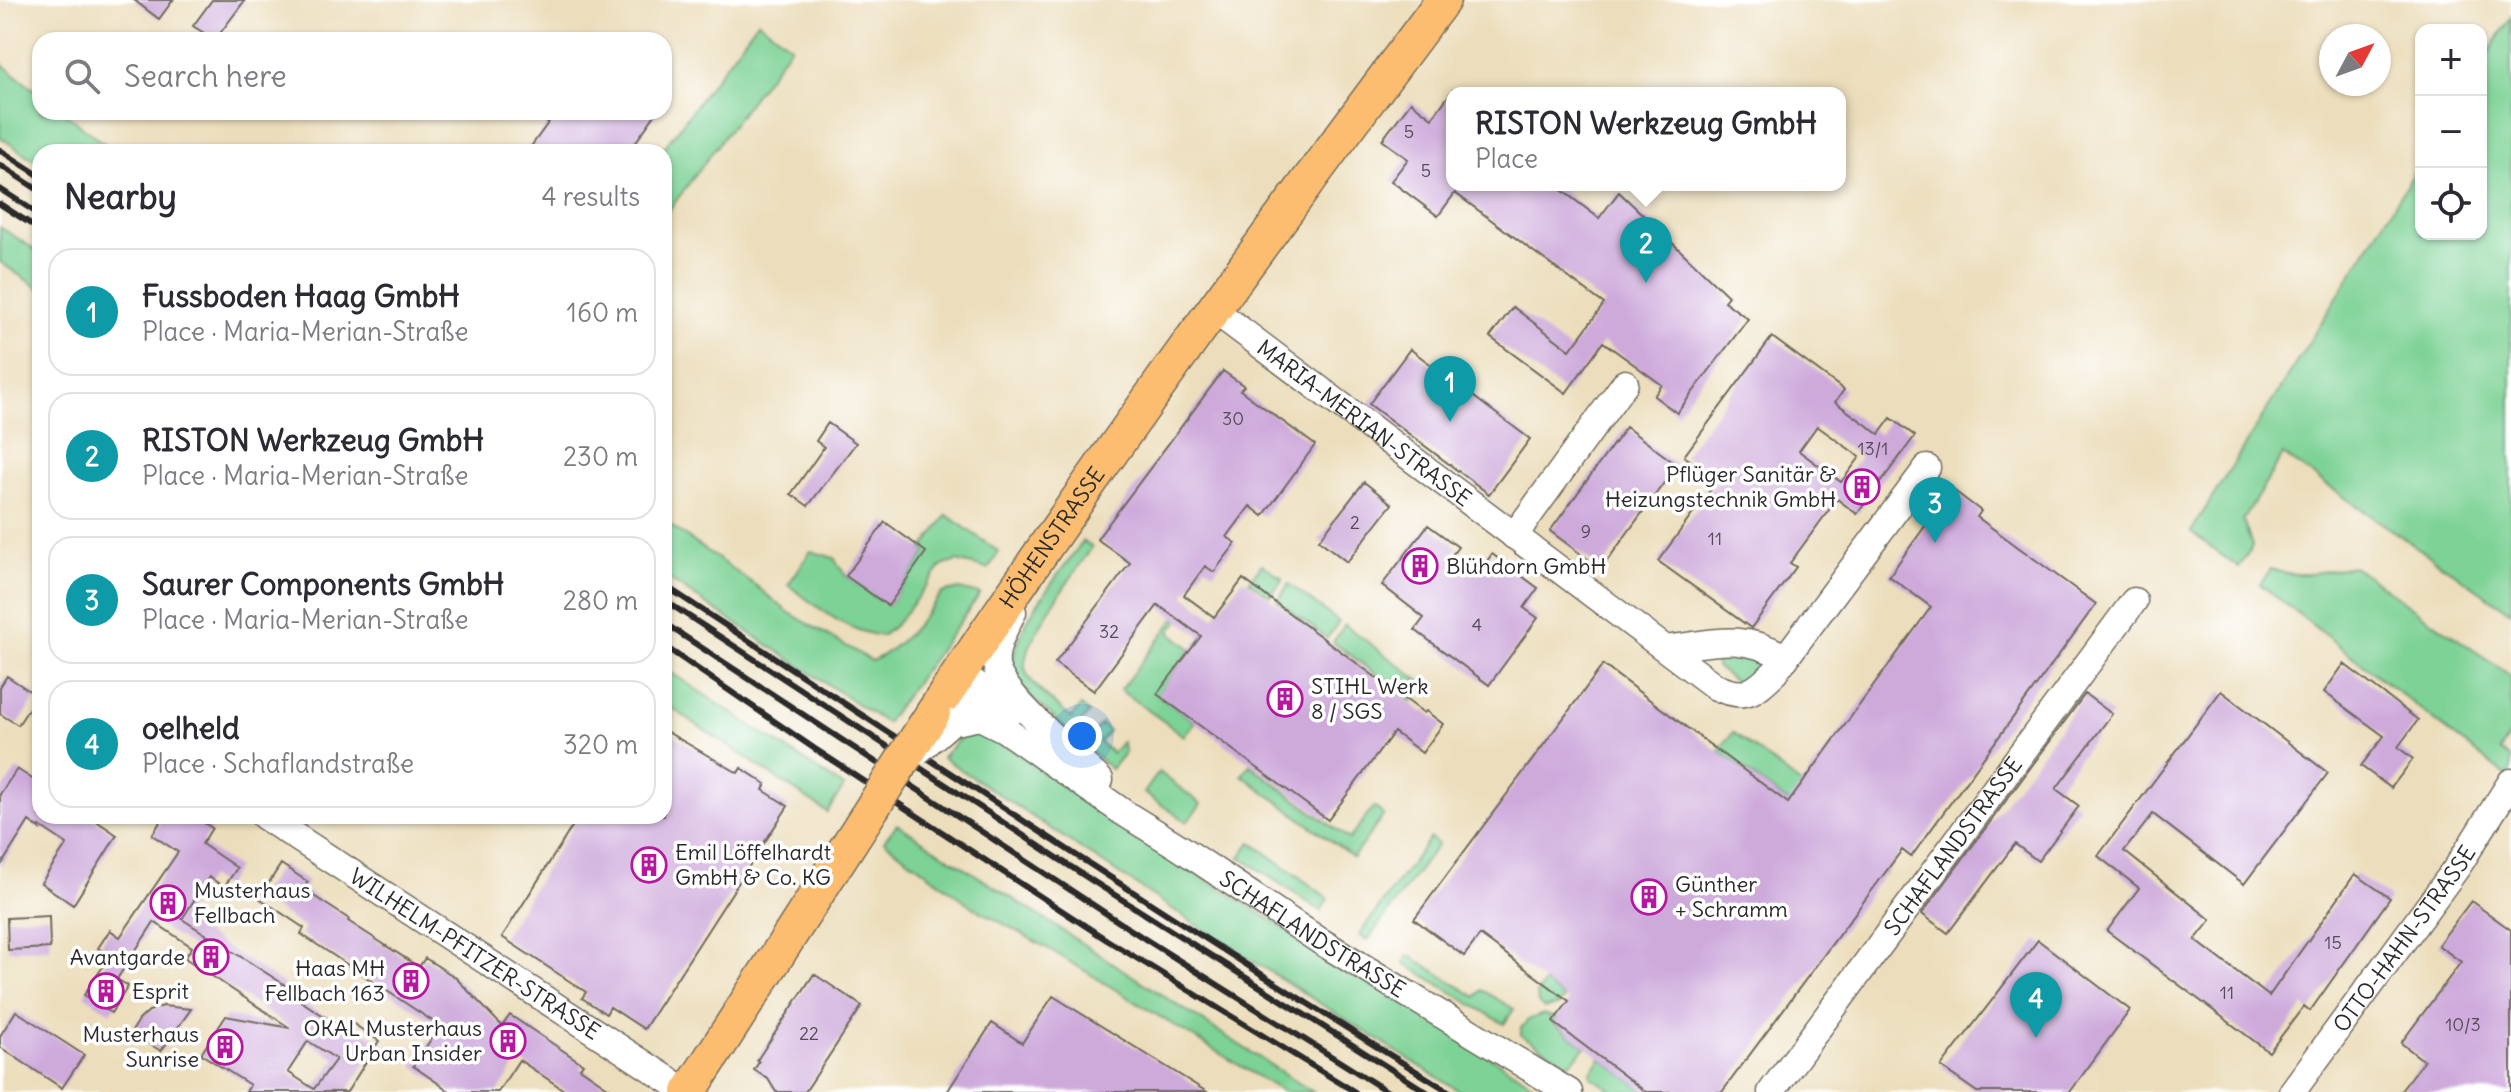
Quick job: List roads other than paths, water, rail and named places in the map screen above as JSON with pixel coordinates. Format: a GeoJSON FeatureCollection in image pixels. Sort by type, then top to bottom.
{"type":"FeatureCollection","features":[{"type":"Feature","properties":{"kind":"main road","name":"HÖHENSTRASSE"},"geometry":{"type":"LineString","coordinates":[[688,1092],[896,770],[944,707],[1040,556],[1214,310],[1443,0]]}},
{"type":"Feature","properties":{"kind":"street","name":"MARIA-MERIAN-STRASSE"},"geometry":{"type":"LineString","coordinates":[[1214,310],[1716,687],[1734,695],[1760,687],[1786,658],[1927,468]]}},
{"type":"Feature","properties":{"kind":"street"},"geometry":{"type":"LineString","coordinates":[[1514,536],[1625,383]]}},
{"type":"Feature","properties":{"kind":"street","name":"SCHAFLANDSTRASSE"},"geometry":{"type":"LineString","coordinates":[[1040,556],[1000,638],[996,664],[1002,682],[1028,711],[1103,783]]}},
{"type":"Feature","properties":{"kind":"street","name":"SCHAFLANDSTRASSE"},"geometry":{"type":"LineString","coordinates":[[1771,1092],[2134,601]]}},
{"type":"Feature","properties":{"kind":"street"},"geometry":{"type":"LineString","coordinates":[[1666,649],[1750,642],[1786,658]]}},
{"type":"Feature","properties":{"kind":"street","name":"SCHAFLANDSTRASSE"},"geometry":{"type":"LineString","coordinates":[[944,707],[972,681],[984,687],[1179,847]]}},
{"type":"Feature","properties":{"kind":"street","name":"SCHAFLANDSTRASSE"},"geometry":{"type":"LineString","coordinates":[[944,707],[980,717],[1004,729],[1124,813],[1320,941],[1569,1092]]}},
{"type":"Feature","properties":{"kind":"street","name":"OTTO-HAHN-STRASSE"},"geometry":{"type":"LineString","coordinates":[[2292,1092],[2458,866],[2511,782]]}},
{"type":"Feature","properties":{"kind":"street","name":"WILHELM-PFITZER-STRASSE"},"geometry":{"type":"LineString","coordinates":[[276,824],[688,1092]]}},
{"type":"Feature","properties":{"kind":"railway"},"geometry":{"type":"LineString","coordinates":[[0,150],[32,171]]}},
{"type":"Feature","properties":{"kind":"railway"},"geometry":{"type":"LineString","coordinates":[[0,165],[32,186]]}},
{"type":"Feature","properties":{"kind":"railway"},"geometry":{"type":"LineString","coordinates":[[0,189],[32,210]]}},
{"type":"Feature","properties":{"kind":"railway"},"geometry":{"type":"LineString","coordinates":[[0,204],[32,225]]}},
{"type":"Feature","properties":{"kind":"railway"},"geometry":{"type":"LineString","coordinates":[[672,590],[1153,905],[1450,1092]]}},
{"type":"Feature","properties":{"kind":"railway"},"geometry":{"type":"LineString","coordinates":[[672,605],[1091,880],[1427,1092]]}},
{"type":"Feature","properties":{"kind":"railway"},"geometry":{"type":"LineString","coordinates":[[672,628],[1145,939],[1388,1092]]}},
{"type":"Feature","properties":{"kind":"railway"},"geometry":{"type":"LineString","coordinates":[[672,651],[1107,940],[1355,1092]]}},
{"type":"Feature","properties":{"kind":"place","name":"RISTON Werkzeug GmbH"},"geometry":{"type":"Point","coordinates":[1646,283]}},
{"type":"Feature","properties":{"kind":"place","name":"Fussboden Haag GmbH"},"geometry":{"type":"Point","coordinates":[1450,422]}},
{"type":"Feature","properties":{"kind":"place","name":"Pflüger Sanitär & Heizungstechnik GmbH"},"geometry":{"type":"Point","coordinates":[1862,487]}},
{"type":"Feature","properties":{"kind":"place","name":"Saurer Components GmbH"},"geometry":{"type":"Point","coordinates":[1935,543]}},
{"type":"Feature","properties":{"kind":"place","name":"Blühdorn GmbH"},"geometry":{"type":"Point","coordinates":[1420,566]}},
{"type":"Feature","properties":{"kind":"place","name":"STIHL Werk 8 / SGS"},"geometry":{"type":"Point","coordinates":[1285,699]}},
{"type":"Feature","properties":{"kind":"place","name":"Emil Löffelhardt GmbH & Co. KG"},"geometry":{"type":"Point","coordinates":[649,865]}},
{"type":"Feature","properties":{"kind":"place","name":"Günther + Schramm"},"geometry":{"type":"Point","coordinates":[1649,897]}},
{"type":"Feature","properties":{"kind":"place","name":"Musterhaus Fellbach"},"geometry":{"type":"Point","coordinates":[168,903]}},
{"type":"Feature","properties":{"kind":"place","name":"Avantgarde"},"geometry":{"type":"Point","coordinates":[211,957]}},
{"type":"Feature","properties":{"kind":"place","name":"Haas MH Fellbach 163"},"geometry":{"type":"Point","coordinates":[411,981]}},
{"type":"Feature","properties":{"kind":"place","name":"Esprit"},"geometry":{"type":"Point","coordinates":[106,991]}},
{"type":"Feature","properties":{"kind":"place","name":"oelheld"},"geometry":{"type":"Point","coordinates":[2036,1038]}},
{"type":"Feature","properties":{"kind":"place","name":"OKAL Musterhaus Urban Insider"},"geometry":{"type":"Point","coordinates":[508,1041]}},
{"type":"Feature","properties":{"kind":"place","name":"Musterhaus Sunrise"},"geometry":{"type":"Point","coordinates":[225,1047]}}]}
